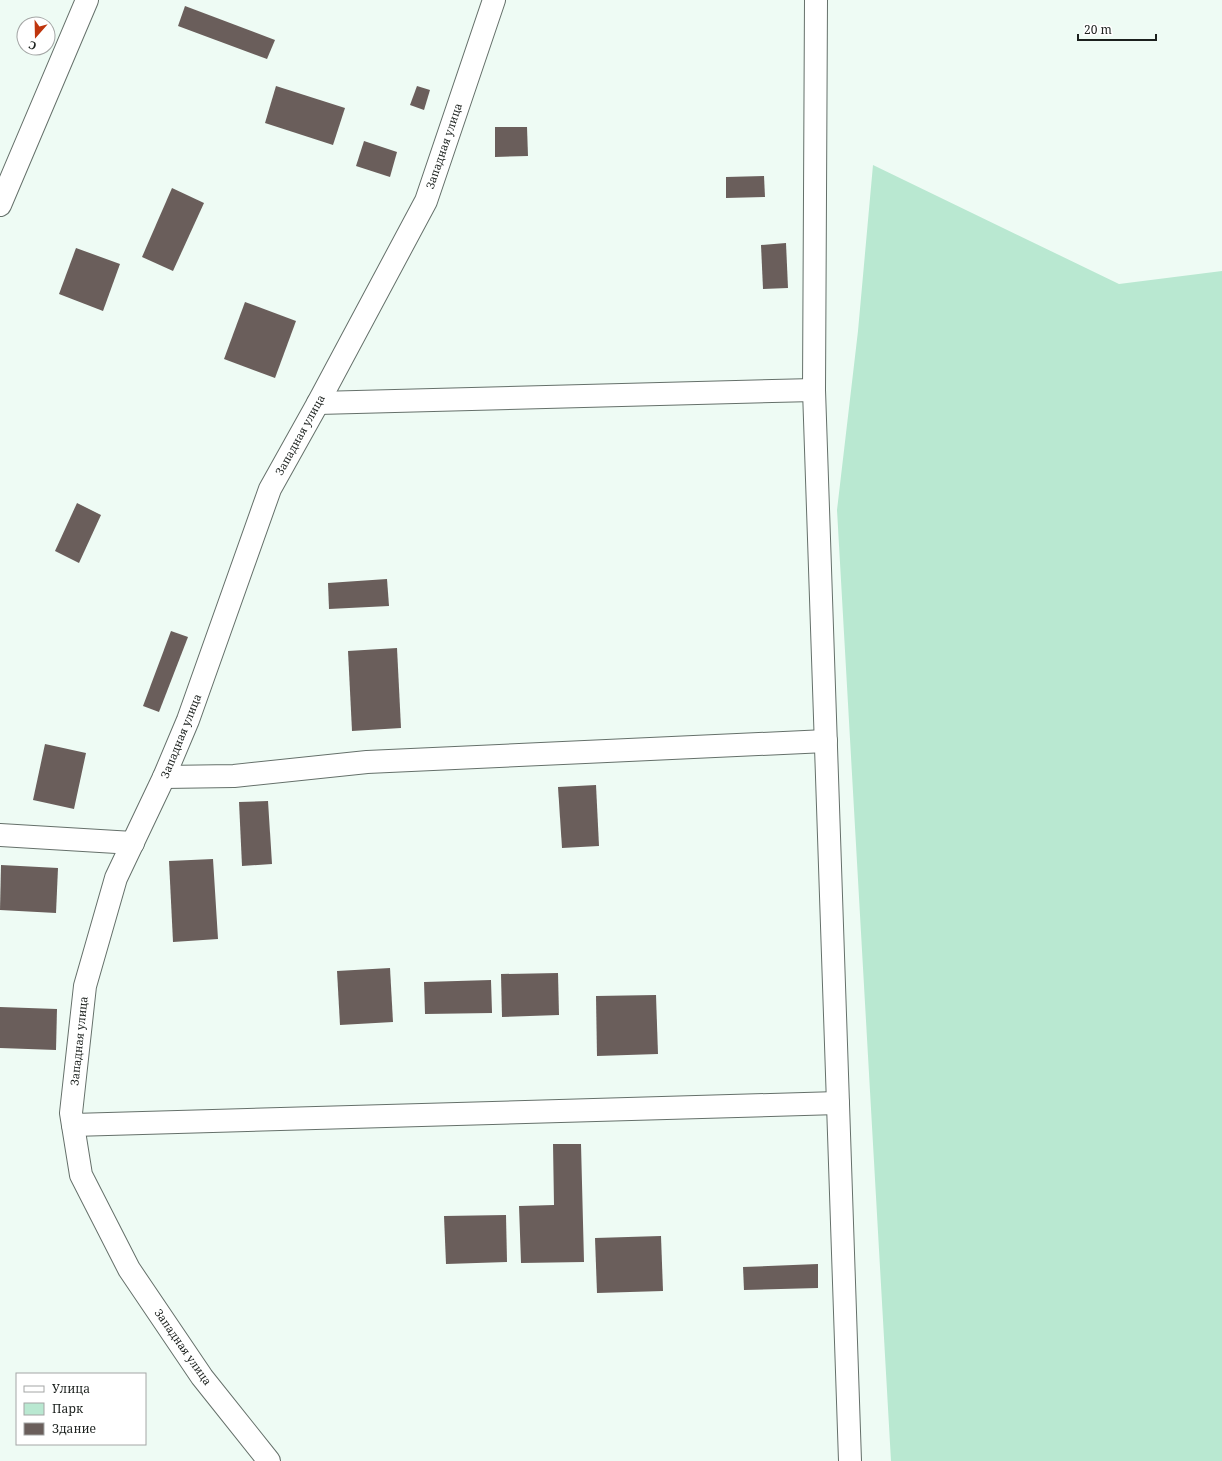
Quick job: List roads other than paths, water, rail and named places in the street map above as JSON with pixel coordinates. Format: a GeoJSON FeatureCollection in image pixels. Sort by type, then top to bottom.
{"type":"FeatureCollection","features":[{"type":"Feature","properties":{"kind":"street"},"geometry":{"type":"LineString","coordinates":[[0,205],[87,0]]}},
{"type":"Feature","properties":{"kind":"street","name":"Западная улица"},"geometry":{"type":"LineString","coordinates":[[269,1461],[202,1377],[129,1269],[80,1175],[71,1113],[85,986],[116,878],[164,778],[188,720],[270,489],[318,403],[426,201],[494,0]]}},
{"type":"Feature","properties":{"kind":"street"},"geometry":{"type":"LineString","coordinates":[[816,0],[814,390],[850,1461]]}},
{"type":"Feature","properties":{"kind":"street"},"geometry":{"type":"LineString","coordinates":[[318,403],[814,390]]}},
{"type":"Feature","properties":{"kind":"street"},"geometry":{"type":"LineString","coordinates":[[164,778],[234,776],[367,762],[826,741]]}},
{"type":"Feature","properties":{"kind":"street"},"geometry":{"type":"LineString","coordinates":[[0,835],[133,843]]}},
{"type":"Feature","properties":{"kind":"street"},"geometry":{"type":"LineString","coordinates":[[73,1125],[838,1103]]}}]}
